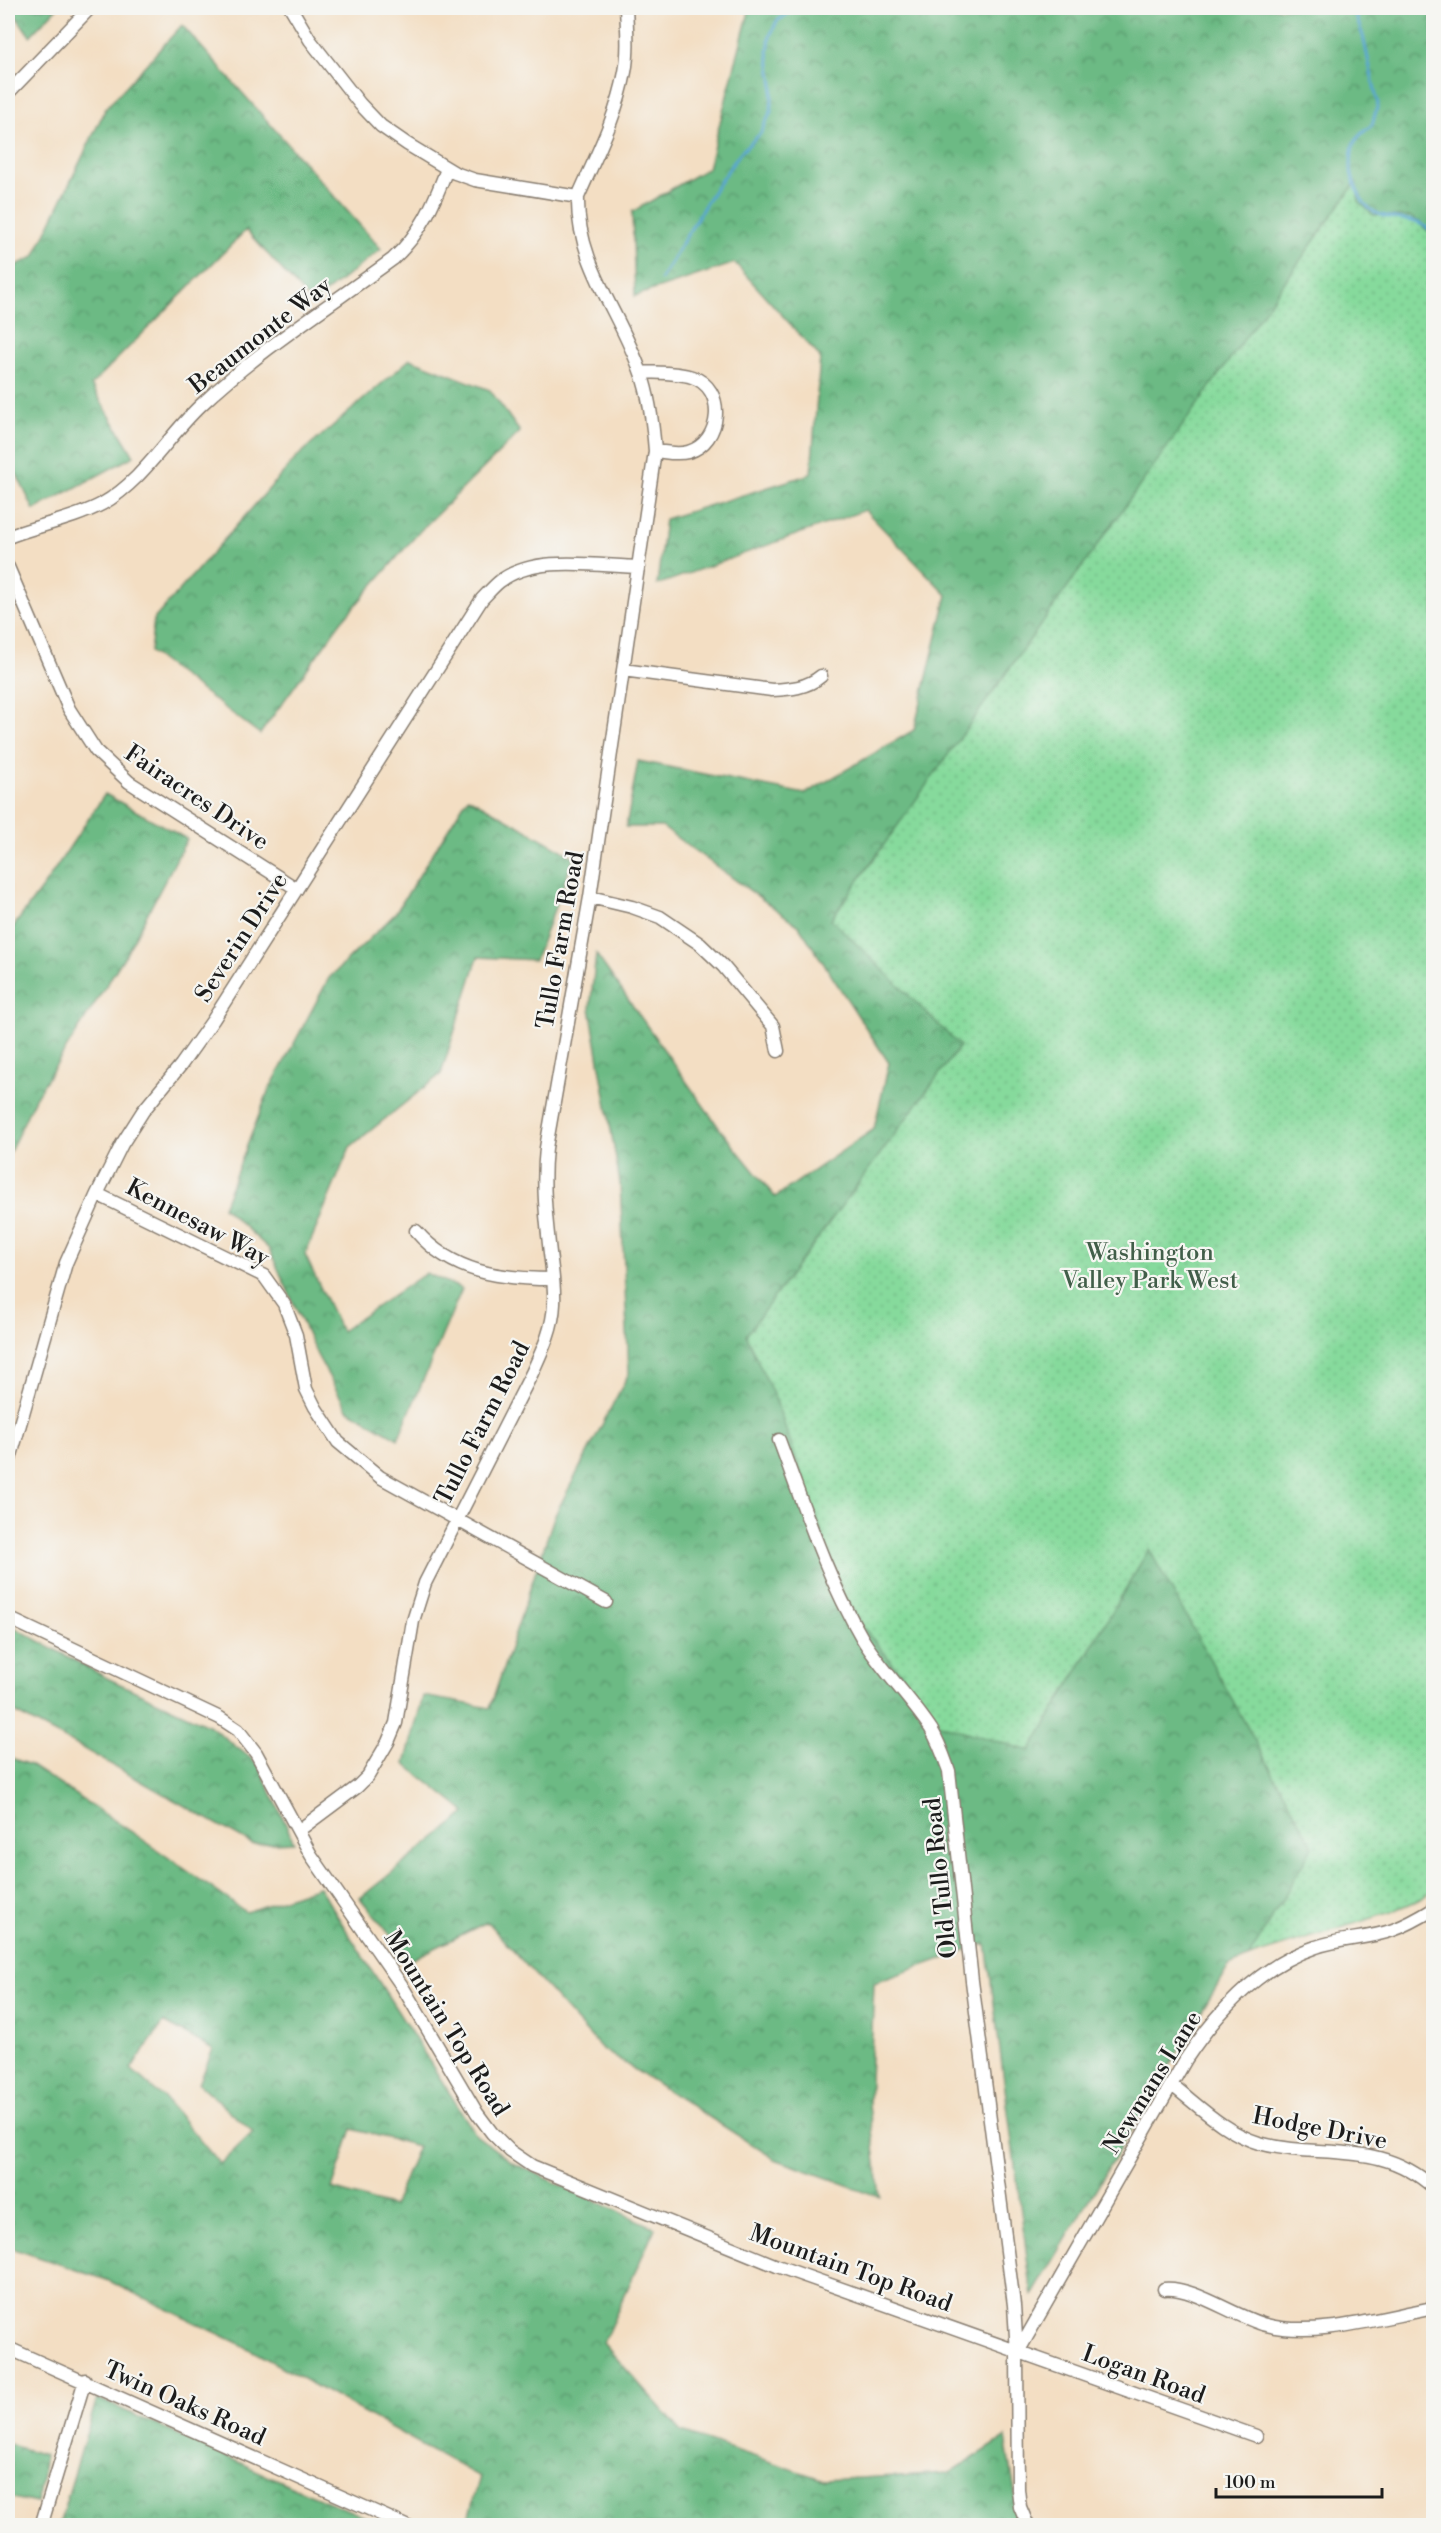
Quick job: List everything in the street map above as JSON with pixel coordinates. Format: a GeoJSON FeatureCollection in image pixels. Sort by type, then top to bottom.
{"type":"FeatureCollection","features":[{"type":"Feature","properties":{"kind":"street"},"geometry":{"type":"LineString","coordinates":[[8,93],[90,8]]}},
{"type":"Feature","properties":{"kind":"street"},"geometry":{"type":"LineString","coordinates":[[291,8],[310,40],[360,104],[381,126],[447,169],[475,180],[578,197]]}},
{"type":"Feature","properties":{"kind":"street","name":"Tullo Farm Road"},"geometry":{"type":"LineString","coordinates":[[298,1831],[357,1787],[368,1776],[388,1742],[400,1705],[413,1621],[425,1583],[532,1373],[546,1342],[554,1304],[543,1174],[590,897],[655,451],[651,413],[641,372],[587,254],[580,232],[578,197],[617,107],[626,70],[626,8]]}},
{"type":"Feature","properties":{"kind":"street","name":"Beaumonte Way"},"geometry":{"type":"LineString","coordinates":[[8,537],[80,514],[121,491],[141,473],[200,406],[235,375],[393,259],[410,243],[424,222],[447,169]]}},
{"type":"Feature","properties":{"kind":"street"},"geometry":{"type":"LineString","coordinates":[[641,372],[693,377],[709,391],[715,403],[714,431],[706,443],[686,453],[655,451]]}},
{"type":"Feature","properties":{"kind":"street","name":"Severin Drive"},"geometry":{"type":"LineString","coordinates":[[8,1466],[66,1263],[122,1144],[143,1111],[181,1065],[213,1020],[482,599],[499,581],[528,568],[548,564],[639,567]]}},
{"type":"Feature","properties":{"kind":"street","name":"Fairacres Drive"},"geometry":{"type":"LineString","coordinates":[[8,567],[69,709],[96,752],[129,782],[297,889]]}},
{"type":"Feature","properties":{"kind":"street"},"geometry":{"type":"LineString","coordinates":[[623,670],[772,690],[812,684],[821,676]]}},
{"type":"Feature","properties":{"kind":"street"},"geometry":{"type":"LineString","coordinates":[[590,897],[632,907],[660,917],[700,944],[723,966],[773,1026],[778,1051]]}},
{"type":"Feature","properties":{"kind":"street","name":"Kennesaw Way"},"geometry":{"type":"LineString","coordinates":[[97,1194],[264,1276],[284,1304],[288,1314],[296,1335],[306,1389],[315,1407],[338,1442],[380,1477],[606,1602]]}},
{"type":"Feature","properties":{"kind":"street"},"geometry":{"type":"LineString","coordinates":[[416,1231],[441,1255],[470,1269],[508,1279],[553,1279]]}},
{"type":"Feature","properties":{"kind":"street","name":"Old Tullo Road"},"geometry":{"type":"LineString","coordinates":[[779,1440],[825,1563],[855,1625],[871,1653],[930,1728],[949,1771],[972,1982],[1012,2294],[1017,2353],[1018,2489],[1020,2507],[1028,2526]]}},
{"type":"Feature","properties":{"kind":"street","name":"Mountain Top Road"},"geometry":{"type":"LineString","coordinates":[[8,1618],[220,1718],[238,1730],[256,1753],[311,1855],[402,1986],[477,2114],[510,2151],[532,2166],[559,2178],[777,2266],[971,2333],[1017,2353]]}},
{"type":"Feature","properties":{"kind":"street","name":"Newmans Lane"},"geometry":{"type":"LineString","coordinates":[[1017,2353],[1206,2029],[1250,1984],[1276,1966],[1316,1947],[1392,1931],[1434,1909]]}},
{"type":"Feature","properties":{"kind":"street","name":"Hodge Drive"},"geometry":{"type":"LineString","coordinates":[[1172,2085],[1227,2128],[1260,2143],[1301,2150],[1359,2152],[1410,2170],[1434,2188]]}},
{"type":"Feature","properties":{"kind":"street"},"geometry":{"type":"LineString","coordinates":[[1164,2289],[1181,2290],[1249,2320],[1287,2329],[1320,2329],[1434,2308]]}},
{"type":"Feature","properties":{"kind":"street"},"geometry":{"type":"LineString","coordinates":[[8,2348],[85,2380]]}},
{"type":"Feature","properties":{"kind":"street","name":"Logan Road"},"geometry":{"type":"LineString","coordinates":[[1017,2353],[1256,2436]]}},
{"type":"Feature","properties":{"kind":"street","name":"Twin Oaks Road"},"geometry":{"type":"LineString","coordinates":[[41,2526],[85,2380],[407,2526]]}},
{"type":"Feature","properties":{"kind":"green space"},"geometry":{"type":"Polygon","coordinates":[[[10,8],[57,8],[30,36],[10,8]]]}},
{"type":"Feature","properties":{"kind":"green space"},"geometry":{"type":"Polygon","coordinates":[[[750,8],[1433,8],[1433,1881],[1368,1906],[1229,1966],[1032,2296],[986,1943],[874,1983],[869,2105],[880,2197],[775,2159],[602,2049],[487,1922],[411,1960],[360,1898],[466,1813],[405,1764],[423,1696],[490,1708],[554,1517],[629,1373],[620,1183],[590,1008],[596,954],[720,1129],[775,1197],[874,1129],[889,1063],[799,926],[662,827],[626,827],[638,761],[805,794],[914,730],[947,595],[865,510],[657,585],[665,519],[811,474],[820,357],[735,263],[635,296],[632,212],[708,168],[750,8]]]}},
{"type":"Feature","properties":{"kind":"green space"},"geometry":{"type":"Polygon","coordinates":[[[182,25],[381,249],[312,303],[246,230],[91,385],[134,456],[34,510],[8,456],[8,269],[34,257],[106,108],[182,25]]]}},
{"type":"Feature","properties":{"kind":"green space","name":"Washington Valley Park West"},"geometry":{"type":"Polygon","coordinates":[[[1356,182],[1359,202],[1373,215],[1411,217],[1434,236],[1433,1889],[1421,1899],[1391,1912],[1249,1957],[1313,1846],[1149,1549],[1030,1751],[936,1723],[911,1686],[863,1627],[844,1596],[776,1401],[746,1335],[960,1046],[831,919],[1356,182]]]}},
{"type":"Feature","properties":{"kind":"green space"},"geometry":{"type":"Polygon","coordinates":[[[410,359],[490,390],[520,432],[420,531],[341,622],[260,734],[150,652],[154,619],[298,456],[410,359]]]}},
{"type":"Feature","properties":{"kind":"green space"},"geometry":{"type":"Polygon","coordinates":[[[105,794],[187,839],[126,954],[35,1098],[8,1156],[8,934],[47,881],[105,794]]]}},
{"type":"Feature","properties":{"kind":"green space"},"geometry":{"type":"Polygon","coordinates":[[[468,797],[574,857],[535,960],[478,957],[441,1074],[350,1147],[305,1255],[341,1331],[426,1273],[462,1289],[398,1439],[347,1409],[317,1355],[269,1249],[223,1207],[268,1092],[329,978],[395,914],[468,797]]]}},
{"type":"Feature","properties":{"kind":"green space"},"geometry":{"type":"Polygon","coordinates":[[[8,1624],[107,1678],[210,1726],[258,1764],[294,1842],[252,1844],[75,1744],[8,1709],[8,1624]]]}},
{"type":"Feature","properties":{"kind":"green space"},"geometry":{"type":"Polygon","coordinates":[[[11,1758],[30,1765],[132,1832],[246,1912],[319,1887],[476,2135],[513,2163],[655,2228],[603,2343],[682,2432],[824,2480],[950,2473],[1006,2437],[1020,2525],[466,2525],[480,2477],[242,2345],[107,2280],[8,2247],[8,1762],[11,1758]],[[164,2022],[131,2069],[164,2098],[220,2164],[253,2132],[199,2084],[213,2049],[164,2022]],[[352,2129],[332,2189],[393,2207],[418,2146],[352,2129]]]}},
{"type":"Feature","properties":{"kind":"green space"},"geometry":{"type":"Polygon","coordinates":[[[97,2398],[291,2486],[384,2525],[59,2525],[97,2398]]]}},
{"type":"Feature","properties":{"kind":"green space"},"geometry":{"type":"Polygon","coordinates":[[[8,2444],[45,2455],[37,2503],[8,2497],[8,2444]]]}},
{"type":"Feature","properties":{"kind":"waterway"},"geometry":{"type":"LineString","coordinates":[[661,279],[712,193],[740,153],[760,134],[771,111],[773,85],[768,52],[770,36],[777,21],[797,8]]}},
{"type":"Feature","properties":{"kind":"waterway"},"geometry":{"type":"LineString","coordinates":[[1353,8],[1363,36],[1378,104],[1372,125],[1354,143],[1351,168],[1354,182],[1364,203],[1372,211],[1413,221],[1424,225],[1434,233]]}}]}
